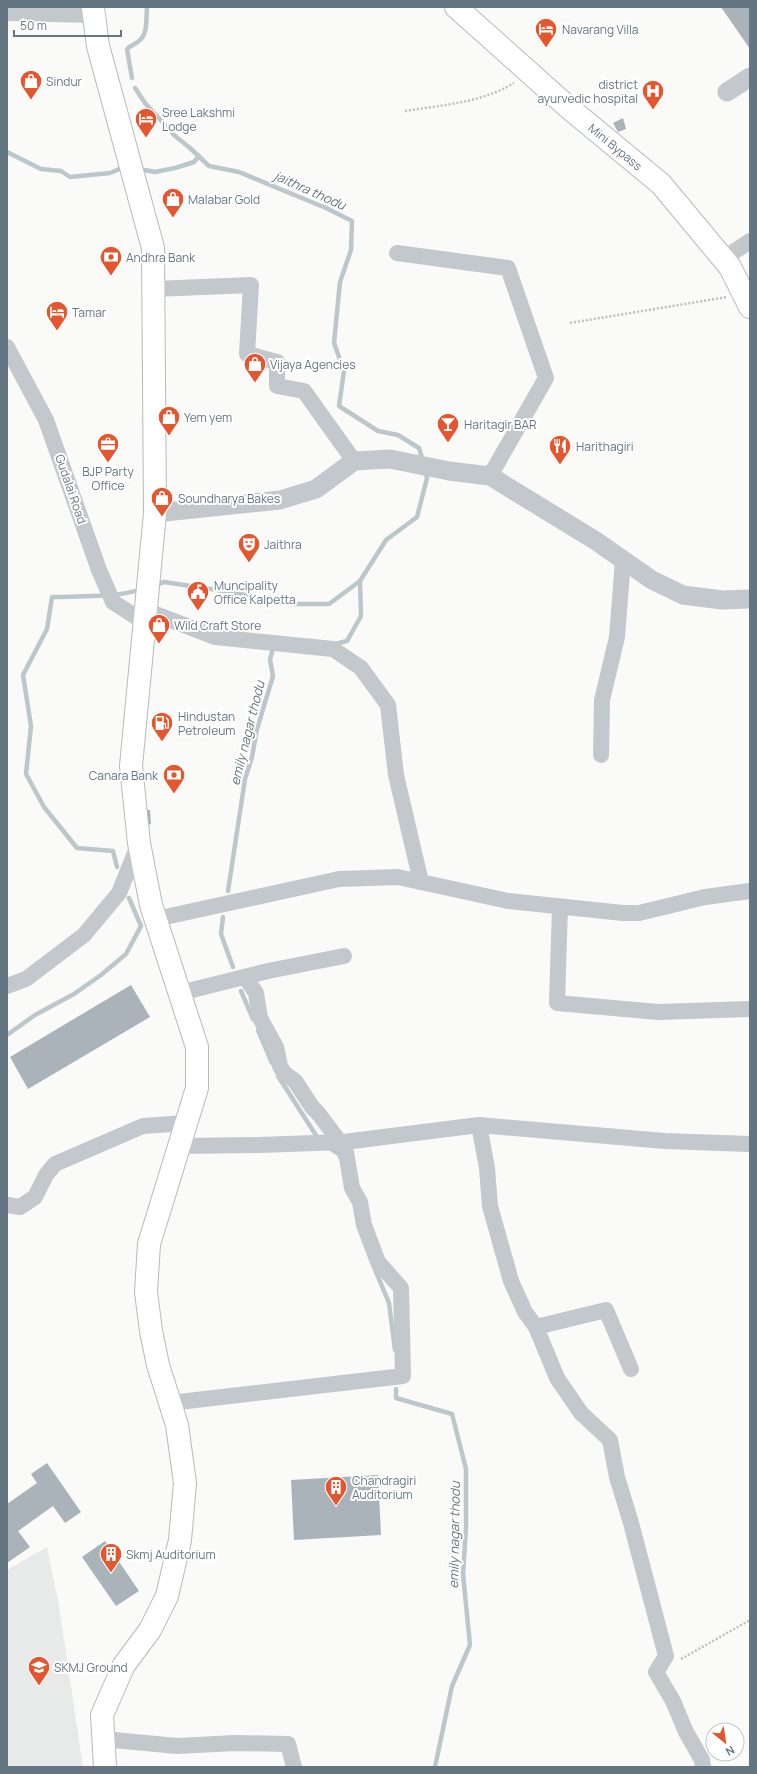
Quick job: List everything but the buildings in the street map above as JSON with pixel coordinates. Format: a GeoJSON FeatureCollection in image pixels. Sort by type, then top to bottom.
{"type":"FeatureCollection","features":[{"type":"Feature","properties":{"kind":"main road","name":"Mini Bypass"},"geometry":{"type":"LineString","coordinates":[[456,7],[569,108],[661,184],[730,268],[746,300]]}},
{"type":"Feature","properties":{"kind":"main road"},"geometry":{"type":"LineString","coordinates":[[93,11],[98,46],[154,248],[155,513],[131,766],[140,843],[151,905],[197,1047],[197,1088],[149,1244],[146,1292],[151,1331],[158,1365],[177,1425],[185,1483],[180,1540],[167,1596],[150,1630],[124,1665],[102,1715],[105,1767]]}},
{"type":"Feature","properties":{"kind":"street"},"geometry":{"type":"LineString","coordinates":[[7,13],[93,11]]}},
{"type":"Feature","properties":{"kind":"street"},"geometry":{"type":"LineString","coordinates":[[727,92],[750,77]]}},
{"type":"Feature","properties":{"kind":"street"},"geometry":{"type":"LineString","coordinates":[[723,259],[750,241]]}},
{"type":"Feature","properties":{"kind":"street"},"geometry":{"type":"LineString","coordinates":[[397,253],[508,268],[546,378],[490,476]]}},
{"type":"Feature","properties":{"kind":"street"},"geometry":{"type":"LineString","coordinates":[[154,289],[251,285],[247,354],[278,362],[277,386],[304,391],[354,461]]}},
{"type":"Feature","properties":{"kind":"street","name":"Gudalai Road"},"geometry":{"type":"LineString","coordinates":[[7,347],[46,420],[99,570],[113,602],[146,602],[215,637],[333,649],[361,668],[388,705],[396,775],[421,882]]}},
{"type":"Feature","properties":{"kind":"street"},"geometry":{"type":"LineString","coordinates":[[155,513],[280,500],[316,489],[354,461],[390,459],[434,468],[490,476],[596,541],[652,580],[683,595],[722,600],[750,599]]}},
{"type":"Feature","properties":{"kind":"street"},"geometry":{"type":"LineString","coordinates":[[601,755],[602,700],[617,637],[623,560]]}},
{"type":"Feature","properties":{"kind":"street"},"geometry":{"type":"LineString","coordinates":[[7,986],[26,979],[84,935],[119,893],[140,843]]}},
{"type":"Feature","properties":{"kind":"street"},"geometry":{"type":"LineString","coordinates":[[156,919],[339,878],[398,877],[508,901],[623,914],[639,913],[705,897],[750,891]]}},
{"type":"Feature","properties":{"kind":"street"},"geometry":{"type":"LineString","coordinates":[[560,907],[557,1003],[658,1012],[750,1010]]}},
{"type":"Feature","properties":{"kind":"street"},"geometry":{"type":"LineString","coordinates":[[180,993],[245,977],[344,956]]}},
{"type":"Feature","properties":{"kind":"street"},"geometry":{"type":"LineString","coordinates":[[170,1403],[404,1376],[402,1288],[378,1262],[364,1225],[360,1202],[352,1188],[346,1152],[322,1118],[312,1107],[295,1081],[284,1073],[280,1066],[276,1047],[260,1018],[256,994],[245,977]]}},
{"type":"Feature","properties":{"kind":"street"},"geometry":{"type":"LineString","coordinates":[[7,1205],[20,1207],[35,1197],[46,1175],[55,1164],[143,1126],[186,1123]]}},
{"type":"Feature","properties":{"kind":"street"},"geometry":{"type":"LineString","coordinates":[[479,1125],[487,1168],[490,1206],[511,1281],[524,1312],[536,1327],[557,1378],[580,1413],[610,1440],[617,1477],[631,1523],[666,1656],[656,1672],[673,1701],[686,1732],[702,1760],[703,1767]]}},
{"type":"Feature","properties":{"kind":"street"},"geometry":{"type":"LineString","coordinates":[[180,1146],[339,1142],[479,1125],[665,1141],[750,1144]]}},
{"type":"Feature","properties":{"kind":"street"},"geometry":{"type":"LineString","coordinates":[[536,1327],[606,1310],[631,1368]]}},
{"type":"Feature","properties":{"kind":"street"},"geometry":{"type":"LineString","coordinates":[[103,1739],[177,1746],[235,1743],[288,1744],[294,1767]]}},
{"type":"Feature","properties":{"kind":"path"},"geometry":{"type":"LineString","coordinates":[[406,111],[462,102],[504,89],[530,73]]}},
{"type":"Feature","properties":{"kind":"path"},"geometry":{"type":"LineString","coordinates":[[570,323],[712,300],[746,300]]}},
{"type":"Feature","properties":{"kind":"path"},"geometry":{"type":"LineString","coordinates":[[680,1659],[750,1620]]}},
{"type":"Feature","properties":{"kind":"shaded area","name":"SKMJ Ground"},"geometry":{"type":"Polygon","coordinates":[[[47,1547],[59,1606],[83,1767],[7,1767],[7,1570],[47,1547]]]}},
{"type":"Feature","properties":{"kind":"waterway"},"geometry":{"type":"LineString","coordinates":[[132,78],[127,49],[143,37],[146,25],[147,7]]}},
{"type":"Feature","properties":{"kind":"waterway","name":"jaithra thodu"},"geometry":{"type":"LineString","coordinates":[[135,88],[145,103],[174,135],[209,166],[239,172],[326,208],[352,221],[351,250],[340,282],[334,343],[344,371],[339,406],[378,431],[398,435],[419,448],[423,461]]}},
{"type":"Feature","properties":{"kind":"waterway"},"geometry":{"type":"LineString","coordinates":[[7,152],[41,169],[61,171],[70,177],[110,173],[122,168]]}},
{"type":"Feature","properties":{"kind":"waterway"},"geometry":{"type":"LineString","coordinates":[[145,170],[155,172],[175,168],[194,162],[199,156]]}},
{"type":"Feature","properties":{"kind":"waterway"},"geometry":{"type":"LineString","coordinates":[[155,585],[164,582],[230,592],[289,604],[329,604],[360,581],[386,540],[417,517],[427,478],[425,471]]}},
{"type":"Feature","properties":{"kind":"waterway","name":"emily nagar thodu"},"geometry":{"type":"LineString","coordinates":[[335,644],[347,641],[361,616],[360,581]]}},
{"type":"Feature","properties":{"kind":"waterway"},"geometry":{"type":"LineString","coordinates":[[117,867],[113,851],[77,848],[44,807],[26,774],[31,726],[23,675],[47,629],[52,597],[110,595],[142,589]]}},
{"type":"Feature","properties":{"kind":"waterway","name":"emily nagar thodu"},"geometry":{"type":"LineString","coordinates":[[228,891],[245,779],[252,757],[257,729],[273,676],[270,660],[273,648],[275,648]]}},
{"type":"Feature","properties":{"kind":"waterway"},"geometry":{"type":"LineString","coordinates":[[7,1035],[35,1015],[74,994],[101,975],[126,954],[141,926],[129,898]]}},
{"type":"Feature","properties":{"kind":"waterway","name":"emily nagar thodu"},"geometry":{"type":"LineString","coordinates":[[223,917],[221,934],[233,967]]}},
{"type":"Feature","properties":{"kind":"waterway","name":"emily nagar thodu"},"geometry":{"type":"LineString","coordinates":[[241,991],[253,1019]]}},
{"type":"Feature","properties":{"kind":"waterway","name":"emily nagar thodu"},"geometry":{"type":"LineString","coordinates":[[258,1030],[272,1063]]}},
{"type":"Feature","properties":{"kind":"waterway","name":"emily nagar thodu"},"geometry":{"type":"LineString","coordinates":[[278,1076],[319,1140]]}},
{"type":"Feature","properties":{"kind":"waterway","name":"emily nagar thodu"},"geometry":{"type":"LineString","coordinates":[[328,1147],[340,1155],[340,1157]]}},
{"type":"Feature","properties":{"kind":"waterway","name":"emily nagar thodu"},"geometry":{"type":"LineString","coordinates":[[374,1267],[389,1303],[395,1350]]}},
{"type":"Feature","properties":{"kind":"waterway","name":"emily nagar thodu"},"geometry":{"type":"LineString","coordinates":[[396,1389],[396,1398],[452,1414],[466,1469],[466,1528],[463,1574],[470,1645],[452,1686],[435,1767]]}},
{"type":"Feature","properties":{"kind":"place","name":"Navarang Villa"},"geometry":{"type":"Point","coordinates":[546,48]}},
{"type":"Feature","properties":{"kind":"place","name":"Sindur"},"geometry":{"type":"Point","coordinates":[31,100]}},
{"type":"Feature","properties":{"kind":"place","name":"district ayurvedic hospital"},"geometry":{"type":"Point","coordinates":[653,110]}},
{"type":"Feature","properties":{"kind":"place","name":"Sree Lakshmi Lodge"},"geometry":{"type":"Point","coordinates":[146,138]}},
{"type":"Feature","properties":{"kind":"place","name":"Malabar Gold"},"geometry":{"type":"Point","coordinates":[173,218]}},
{"type":"Feature","properties":{"kind":"place","name":"Andhra Bank"},"geometry":{"type":"Point","coordinates":[111,276]}},
{"type":"Feature","properties":{"kind":"place","name":"Tamar"},"geometry":{"type":"Point","coordinates":[57,332]}},
{"type":"Feature","properties":{"kind":"place","name":"Vijaya Agencies"},"geometry":{"type":"Point","coordinates":[255,384]}},
{"type":"Feature","properties":{"kind":"place","name":"Yem yem"},"geometry":{"type":"Point","coordinates":[169,436]}},
{"type":"Feature","properties":{"kind":"place","name":"Haritagir BAR"},"geometry":{"type":"Point","coordinates":[448,444]}},
{"type":"Feature","properties":{"kind":"place","name":"BJP Party Office"},"geometry":{"type":"Point","coordinates":[108,464]}},
{"type":"Feature","properties":{"kind":"place","name":"Harithagiri"},"geometry":{"type":"Point","coordinates":[560,466]}},
{"type":"Feature","properties":{"kind":"place","name":"Soundharya Bakes"},"geometry":{"type":"Point","coordinates":[162,518]}},
{"type":"Feature","properties":{"kind":"place","name":"Jaithra"},"geometry":{"type":"Point","coordinates":[249,564]}},
{"type":"Feature","properties":{"kind":"place","name":"Muncipality Office Kalpetta"},"geometry":{"type":"Point","coordinates":[198,612]}},
{"type":"Feature","properties":{"kind":"place","name":"Wild Craft Store"},"geometry":{"type":"Point","coordinates":[159,644]}},
{"type":"Feature","properties":{"kind":"place","name":"Hindustan Petroleum"},"geometry":{"type":"Point","coordinates":[162,742]}},
{"type":"Feature","properties":{"kind":"place","name":"Canara Bank"},"geometry":{"type":"Point","coordinates":[174,794]}},
{"type":"Feature","properties":{"kind":"place","name":"Chandragiri Auditorium"},"geometry":{"type":"Point","coordinates":[336,1506]}},
{"type":"Feature","properties":{"kind":"place","name":"Skmj Auditorium"},"geometry":{"type":"Point","coordinates":[111,1574]}},
{"type":"Feature","properties":{"kind":"place","name":"SKMJ Ground"},"geometry":{"type":"Point","coordinates":[39,1686]}}]}
